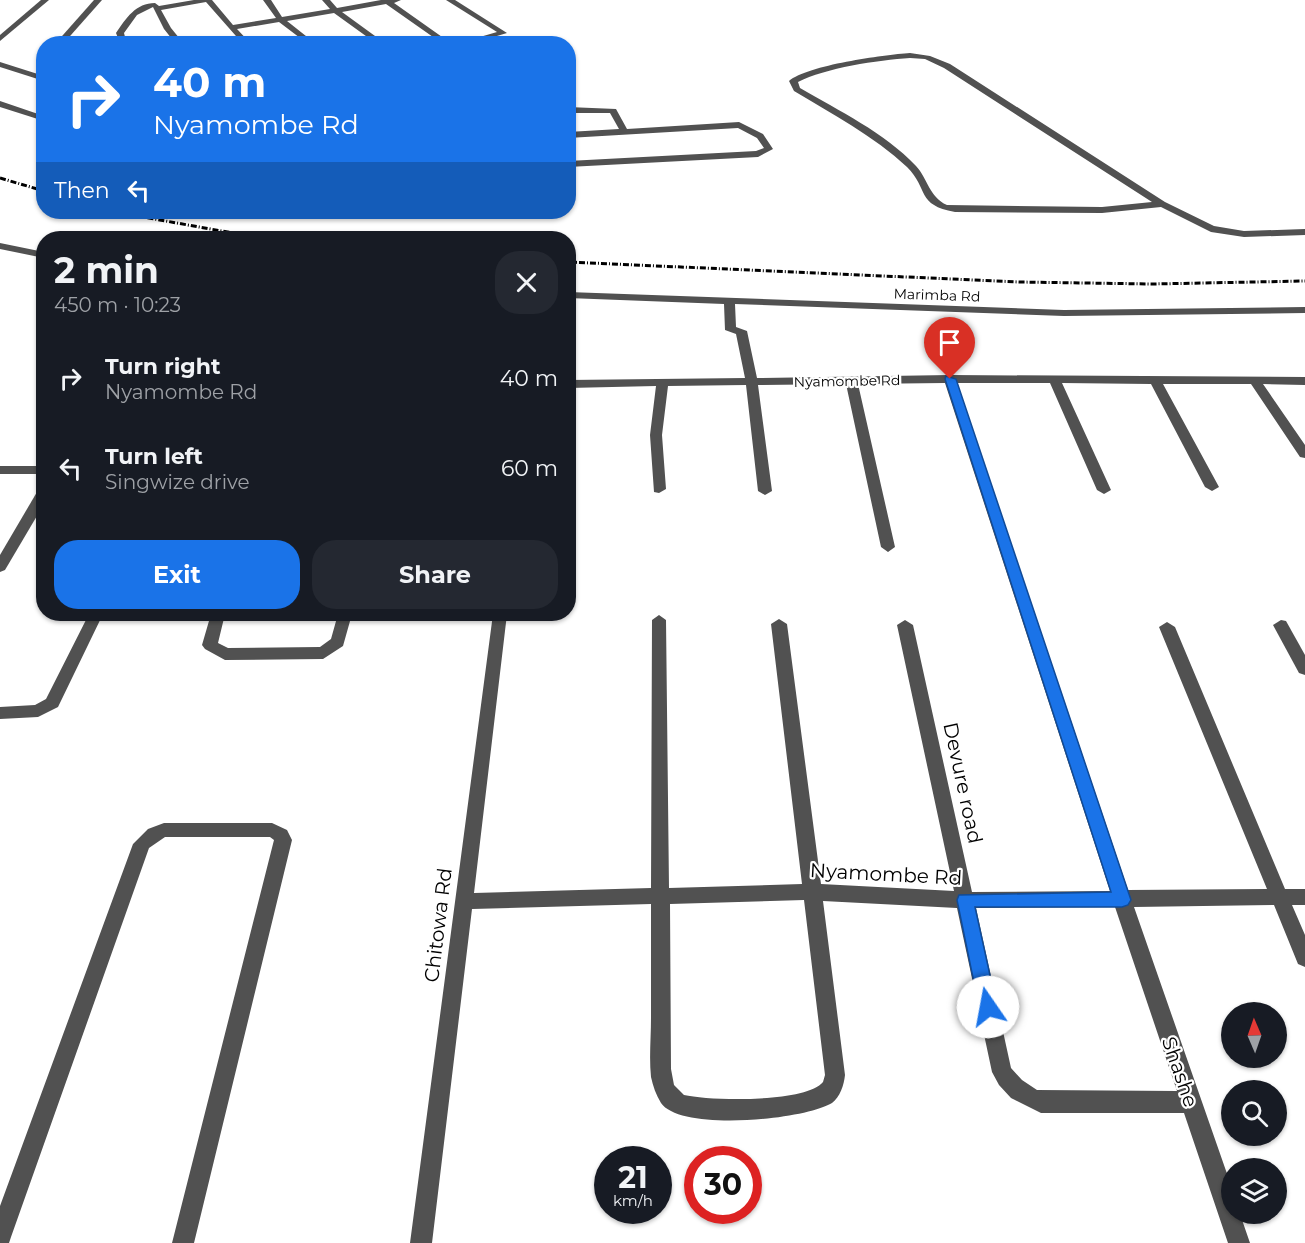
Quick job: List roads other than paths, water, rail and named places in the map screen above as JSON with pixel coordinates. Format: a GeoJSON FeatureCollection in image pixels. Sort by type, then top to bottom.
{"type":"FeatureCollection","features":[{"type":"Feature","properties":{"kind":"street"},"geometry":{"type":"LineString","coordinates":[[0,39],[45,0]]}},
{"type":"Feature","properties":{"kind":"street"},"geometry":{"type":"LineString","coordinates":[[65,36],[98,0]]}},
{"type":"Feature","properties":{"kind":"street"},"geometry":{"type":"LineString","coordinates":[[157,8],[207,0],[240,36]]}},
{"type":"Feature","properties":{"kind":"street"},"geometry":{"type":"LineString","coordinates":[[267,0],[280,19],[302,36]]}},
{"type":"Feature","properties":{"kind":"street"},"geometry":{"type":"LineString","coordinates":[[326,0],[336,11],[372,36]]}},
{"type":"Feature","properties":{"kind":"street"},"geometry":{"type":"LineString","coordinates":[[231,28],[397,0]]}},
{"type":"Feature","properties":{"kind":"street"},"geometry":{"type":"LineString","coordinates":[[450,0],[503,33],[491,36]]}},
{"type":"Feature","properties":{"kind":"street"},"geometry":{"type":"LineString","coordinates":[[386,1],[437,36]]}},
{"type":"Feature","properties":{"kind":"street"},"geometry":{"type":"LineString","coordinates":[[121,36],[120,33],[143,5],[155,4],[174,36]]}},
{"type":"Feature","properties":{"kind":"street"},"geometry":{"type":"LineString","coordinates":[[1162,204],[1102,210],[954,209],[938,205],[932,201],[921,178],[905,161],[797,89],[794,81],[805,75],[908,56],[935,60],[1162,204],[1223,233],[1305,232]]}},
{"type":"Feature","properties":{"kind":"street"},"geometry":{"type":"LineString","coordinates":[[0,64],[36,76]]}},
{"type":"Feature","properties":{"kind":"street"},"geometry":{"type":"LineString","coordinates":[[0,104],[36,116]]}},
{"type":"Feature","properties":{"kind":"street"},"geometry":{"type":"LineString","coordinates":[[576,110],[611,110],[615,113],[624,131]]}},
{"type":"Feature","properties":{"kind":"street"},"geometry":{"type":"LineString","coordinates":[[576,134],[742,125],[760,136],[769,149],[758,154],[576,164]]}},
{"type":"Feature","properties":{"kind":"street"},"geometry":{"type":"LineString","coordinates":[[0,246],[36,253]]}},
{"type":"Feature","properties":{"kind":"street","name":"Marimba Rd"},"geometry":{"type":"LineString","coordinates":[[576,295],[1064,313],[1305,310]]}},
{"type":"Feature","properties":{"kind":"street"},"geometry":{"type":"LineString","coordinates":[[729,302],[731,330],[741,331],[752,382],[765,491]]}},
{"type":"Feature","properties":{"kind":"street","name":"Nyamombe Rd"},"geometry":{"type":"LineString","coordinates":[[576,384],[950,379],[1305,381]]}},
{"type":"Feature","properties":{"kind":"street","name":"Shashe"},"geometry":{"type":"LineString","coordinates":[[950,379],[1122,900],[1239,1243]]}},
{"type":"Feature","properties":{"kind":"street"},"geometry":{"type":"LineString","coordinates":[[1054,379],[1104,490]]}},
{"type":"Feature","properties":{"kind":"street"},"geometry":{"type":"LineString","coordinates":[[1155,380],[1212,487]]}},
{"type":"Feature","properties":{"kind":"street"},"geometry":{"type":"LineString","coordinates":[[851,381],[888,547]]}},
{"type":"Feature","properties":{"kind":"street"},"geometry":{"type":"LineString","coordinates":[[1255,382],[1305,454]]}},
{"type":"Feature","properties":{"kind":"street"},"geometry":{"type":"LineString","coordinates":[[659,489],[656,435],[662,383]]}},
{"type":"Feature","properties":{"kind":"street"},"geometry":{"type":"LineString","coordinates":[[0,470],[36,470]]}},
{"type":"Feature","properties":{"kind":"street"},"geometry":{"type":"LineString","coordinates":[[0,567],[36,506]]}},
{"type":"Feature","properties":{"kind":"street"},"geometry":{"type":"LineString","coordinates":[[659,620],[658,897],[661,1069],[663,1087],[668,1097],[679,1106],[690,1107],[792,1106],[826,1095],[833,1086],[835,1075],[779,624]]}},
{"type":"Feature","properties":{"kind":"street"},"geometry":{"type":"LineString","coordinates":[[0,713],[38,711],[52,704],[93,621]]}},
{"type":"Feature","properties":{"kind":"street"},"geometry":{"type":"LineString","coordinates":[[216,621],[209,641],[212,648],[225,654],[323,653],[338,642],[343,621]]}},
{"type":"Feature","properties":{"kind":"street","name":"Chitowa Rd"},"geometry":{"type":"LineString","coordinates":[[421,1243],[499,621]]}},
{"type":"Feature","properties":{"kind":"street","name":"Devure road"},"geometry":{"type":"LineString","coordinates":[[905,625],[1002,1072],[1013,1088],[1025,1097],[1041,1102],[1190,1102]]}},
{"type":"Feature","properties":{"kind":"street"},"geometry":{"type":"LineString","coordinates":[[1281,625],[1305,669]]}},
{"type":"Feature","properties":{"kind":"street"},"geometry":{"type":"LineString","coordinates":[[1167,627],[1305,958]]}},
{"type":"Feature","properties":{"kind":"street"},"geometry":{"type":"LineString","coordinates":[[0,1237],[142,844],[154,834],[164,830],[272,830],[281,835],[283,840],[183,1243]]}},
{"type":"Feature","properties":{"kind":"street","name":"Nyamombe Rd"},"geometry":{"type":"LineString","coordinates":[[464,902],[813,892],[965,900],[1305,897]]}},
{"type":"Feature","properties":{"kind":"railway"},"geometry":{"type":"LineString","coordinates":[[0,178],[36,189]]}},
{"type":"Feature","properties":{"kind":"railway"},"geometry":{"type":"LineString","coordinates":[[154,219],[222,231]]}},
{"type":"Feature","properties":{"kind":"railway"},"geometry":{"type":"LineString","coordinates":[[576,262],[1019,282],[1152,284],[1305,281]]}}]}
